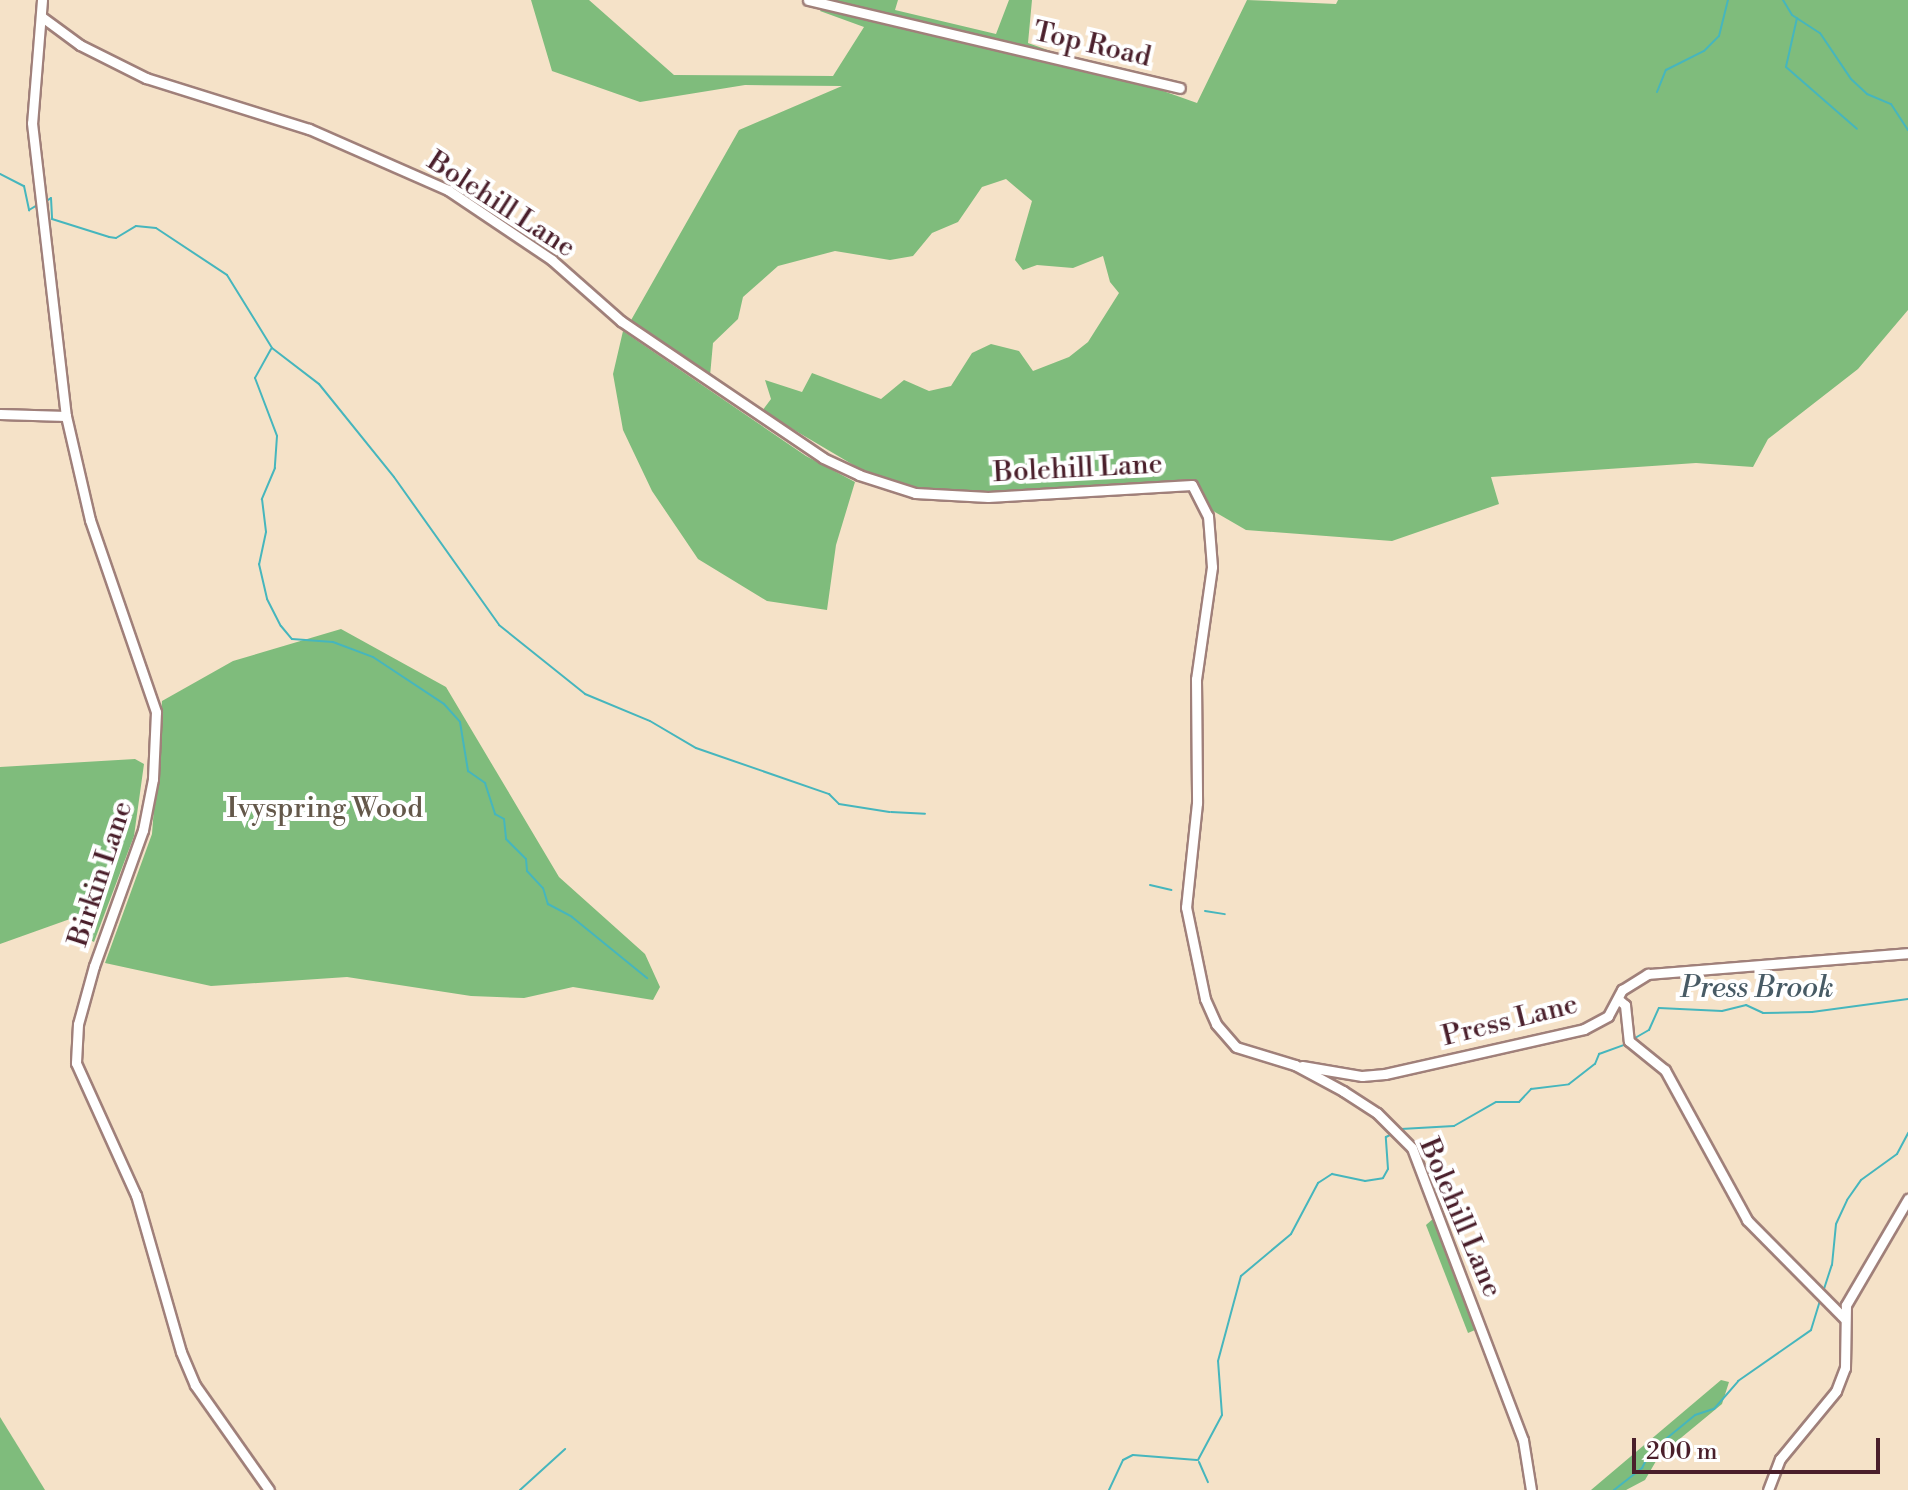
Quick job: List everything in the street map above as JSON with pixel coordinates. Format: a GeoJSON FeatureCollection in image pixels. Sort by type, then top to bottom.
{"type":"FeatureCollection","features":[{"type":"Feature","properties":{"kind":"street","name":"Birkin Lane"},"geometry":{"type":"LineString","coordinates":[[42,0],[32,112],[37,198],[66,416],[90,520],[156,712],[153,779],[143,830],[78,1024],[76,1063],[136,1195],[181,1352],[195,1385],[269,1490]]}},
{"type":"Feature","properties":{"kind":"street","name":"Top Road"},"geometry":{"type":"LineString","coordinates":[[808,0],[1180,88]]}},
{"type":"Feature","properties":{"kind":"street","name":"Bolehill Lane"},"geometry":{"type":"LineString","coordinates":[[42,17],[129,71],[309,129],[448,190],[552,260],[621,321],[823,458],[859,475],[915,493],[988,497],[1192,485],[1208,516],[1212,567],[1196,679],[1197,803],[1186,907],[1192,951],[1216,1024],[1236,1047],[1262,1059],[1295,1065],[1343,1091],[1396,1131],[1412,1148],[1523,1440],[1531,1490]]}},
{"type":"Feature","properties":{"kind":"street"},"geometry":{"type":"LineString","coordinates":[[0,414],[66,416]]}},
{"type":"Feature","properties":{"kind":"street","name":"Press Lane"},"geometry":{"type":"LineString","coordinates":[[1295,1065],[1362,1076],[1385,1074],[1584,1029],[1608,1016],[1622,990],[1648,974],[1908,953]]}},
{"type":"Feature","properties":{"kind":"street"},"geometry":{"type":"LineString","coordinates":[[1619,1000],[1625,1005],[1629,1041],[1665,1070],[1747,1220],[1844,1318]]}},
{"type":"Feature","properties":{"kind":"street"},"geometry":{"type":"LineString","coordinates":[[1768,1490],[1780,1459],[1836,1391],[1845,1368],[1846,1305],[1908,1199]]}},
{"type":"Feature","properties":{"kind":"green space"},"geometry":{"type":"Polygon","coordinates":[[[531,0],[589,0],[674,75],[833,76],[864,27],[820,11],[827,0],[898,0],[895,10],[996,34],[1009,0],[1032,0],[1028,43],[1197,103],[1247,0],[1336,4],[1338,0],[1908,0],[1908,310],[1858,369],[1768,439],[1753,467],[1696,463],[1491,477],[1499,504],[1392,541],[1246,530],[1208,508],[1203,492],[1188,479],[1049,493],[914,491],[872,476],[762,411],[771,399],[765,380],[802,392],[812,373],[881,399],[904,380],[929,391],[951,386],[972,353],[991,344],[1019,351],[1033,371],[1069,357],[1088,342],[1119,293],[1110,282],[1103,256],[1073,268],[1037,265],[1023,270],[1015,260],[1032,201],[1006,179],[982,187],[958,222],[932,233],[913,256],[890,260],[835,251],[778,266],[743,297],[738,319],[713,343],[710,376],[630,322],[739,130],[842,86],[745,85],[640,102],[552,71],[531,0]]]}},
{"type":"Feature","properties":{"kind":"green space"},"geometry":{"type":"Polygon","coordinates":[[[623,331],[806,456],[855,482],[836,545],[827,610],[767,601],[698,559],[652,491],[623,430],[613,374],[623,331]]]}},
{"type":"Feature","properties":{"kind":"green space","name":"Ivyspring Wood"},"geometry":{"type":"Polygon","coordinates":[[[341,629],[446,687],[559,877],[645,954],[660,987],[653,1000],[573,987],[524,998],[471,996],[347,977],[211,986],[105,963],[152,834],[162,701],[233,661],[341,629]]]}},
{"type":"Feature","properties":{"kind":"green space"},"geometry":{"type":"Polygon","coordinates":[[[135,759],[144,764],[134,836],[94,942],[88,939],[84,914],[0,944],[0,767],[135,759]]]}},
{"type":"Feature","properties":{"kind":"green space"},"geometry":{"type":"Polygon","coordinates":[[[1434,1218],[1466,1295],[1475,1330],[1468,1333],[1426,1225],[1434,1218]]]}},
{"type":"Feature","properties":{"kind":"green space"},"geometry":{"type":"Polygon","coordinates":[[[1721,1380],[1729,1382],[1722,1404],[1659,1456],[1645,1480],[1626,1490],[1591,1490],[1721,1380]]]}},
{"type":"Feature","properties":{"kind":"green space"},"geometry":{"type":"Polygon","coordinates":[[[0,1417],[45,1490],[0,1490],[0,1417]]]}},
{"type":"Feature","properties":{"kind":"waterway"},"geometry":{"type":"LineString","coordinates":[[1657,92],[1666,70],[1704,51],[1719,36],[1728,0]]}},
{"type":"Feature","properties":{"kind":"waterway"},"geometry":{"type":"LineString","coordinates":[[1783,0],[1792,15],[1820,33],[1851,79],[1867,94],[1891,104],[1908,130]]}},
{"type":"Feature","properties":{"kind":"waterway"},"geometry":{"type":"LineString","coordinates":[[1797,18],[1786,67],[1857,129]]}},
{"type":"Feature","properties":{"kind":"waterway"},"geometry":{"type":"LineString","coordinates":[[0,174],[24,186],[29,210],[39,204]]}},
{"type":"Feature","properties":{"kind":"waterway"},"geometry":{"type":"LineString","coordinates":[[45,202],[51,198],[52,219],[109,237],[116,238],[136,226],[156,228],[227,275],[272,348],[319,384],[394,477],[499,625],[585,694],[650,721],[696,748],[829,794],[839,804],[889,812]]}},
{"type":"Feature","properties":{"kind":"waterway"},"geometry":{"type":"LineString","coordinates":[[271,349],[255,378],[277,436],[275,468],[262,499],[266,532],[259,564],[267,599],[281,626],[292,639],[333,642],[373,657],[444,704],[460,722],[468,771],[485,783],[495,814],[504,819],[506,839],[526,859],[527,871],[543,888],[548,904],[572,917],[647,978]]}},
{"type":"Feature","properties":{"kind":"waterway"},"geometry":{"type":"LineString","coordinates":[[891,812],[925,814]]}},
{"type":"Feature","properties":{"kind":"waterway"},"geometry":{"type":"LineString","coordinates":[[1150,885],[1171,890]]}},
{"type":"Feature","properties":{"kind":"waterway"},"geometry":{"type":"LineString","coordinates":[[1205,911],[1225,914]]}},
{"type":"Feature","properties":{"kind":"waterway","name":"Press Brook"},"geometry":{"type":"LineString","coordinates":[[1635,1038],[1649,1030],[1659,1008],[1722,1011],[1746,1005],[1763,1013],[1812,1012],[1908,999]]}},
{"type":"Feature","properties":{"kind":"waterway","name":"Press Brook"},"geometry":{"type":"LineString","coordinates":[[1401,1129],[1454,1126],[1496,1102],[1519,1102],[1531,1089],[1569,1084],[1595,1064],[1599,1054],[1626,1044]]}},
{"type":"Feature","properties":{"kind":"waterway"},"geometry":{"type":"LineString","coordinates":[[1823,1292],[1832,1265],[1836,1224],[1847,1200],[1861,1180],[1897,1154],[1908,1133]]}},
{"type":"Feature","properties":{"kind":"waterway","name":"Press Brook"},"geometry":{"type":"LineString","coordinates":[[1198,1460],[1222,1415],[1218,1361],[1241,1276],[1291,1234],[1318,1183],[1332,1174],[1365,1181],[1383,1178],[1388,1169],[1386,1137],[1392,1134]]}},
{"type":"Feature","properties":{"kind":"waterway"},"geometry":{"type":"LineString","coordinates":[[1614,1490],[1642,1468],[1650,1452],[1695,1415],[1714,1409],[1738,1381],[1811,1330],[1821,1298]]}},
{"type":"Feature","properties":{"kind":"waterway"},"geometry":{"type":"LineString","coordinates":[[520,1490],[565,1449]]}},
{"type":"Feature","properties":{"kind":"waterway"},"geometry":{"type":"LineString","coordinates":[[1109,1490],[1123,1460],[1133,1455],[1197,1460]]}},
{"type":"Feature","properties":{"kind":"waterway","name":"Press Brook"},"geometry":{"type":"LineString","coordinates":[[1199,1462],[1208,1482]]}}]}
